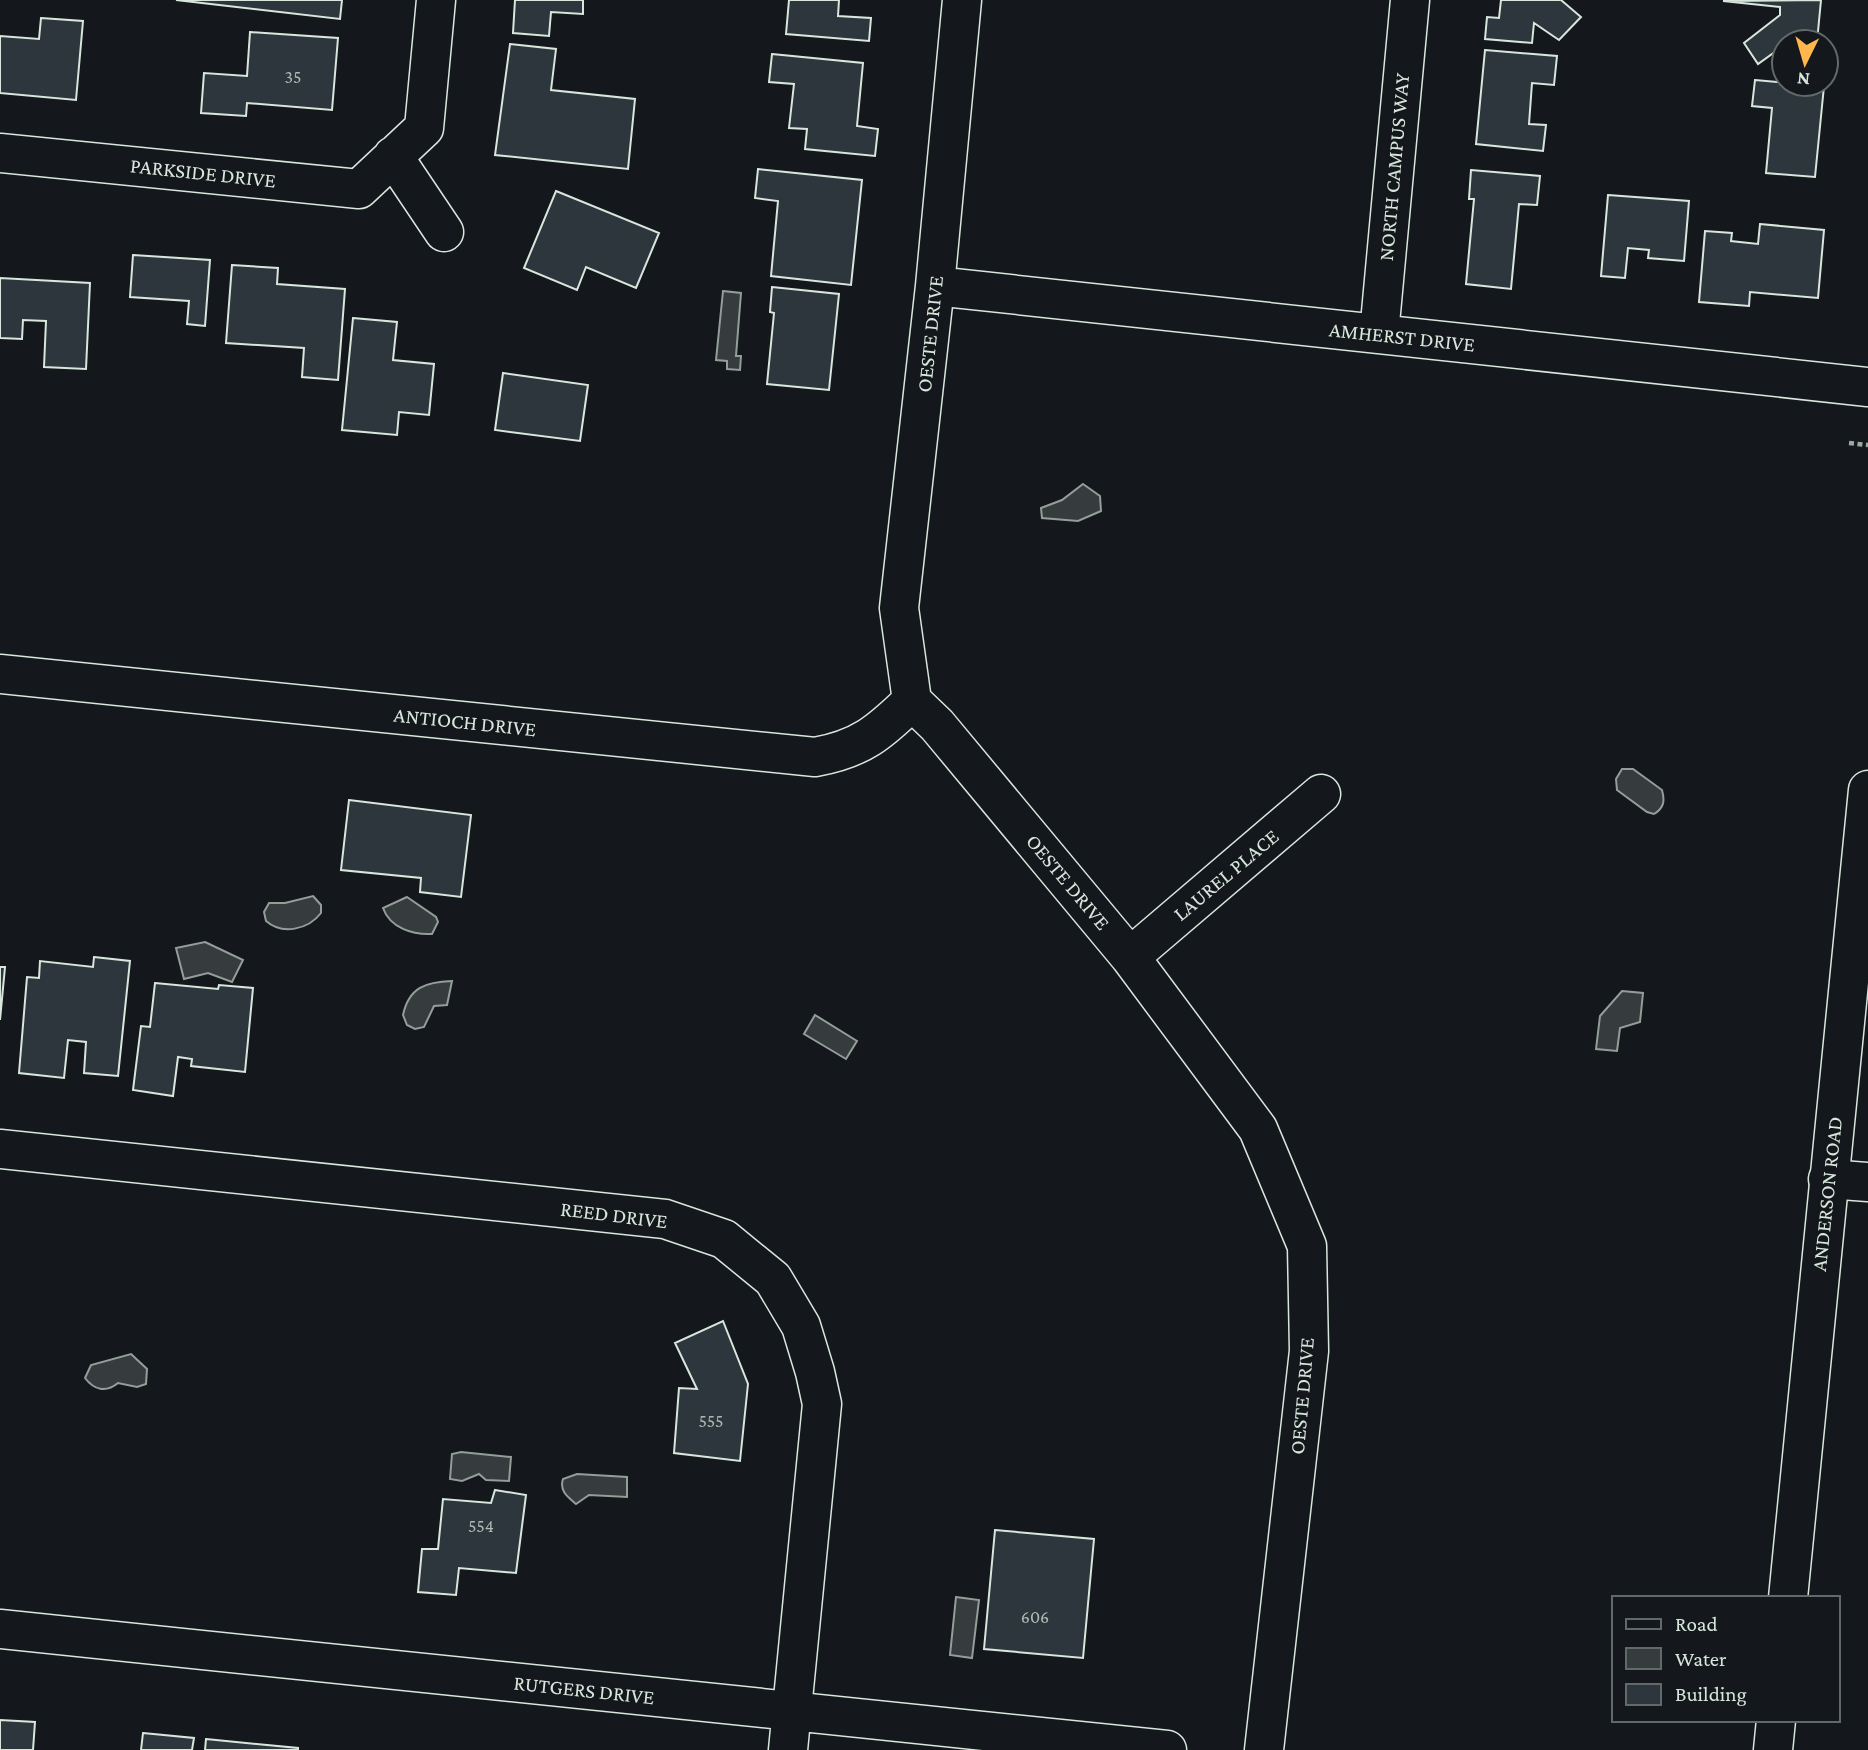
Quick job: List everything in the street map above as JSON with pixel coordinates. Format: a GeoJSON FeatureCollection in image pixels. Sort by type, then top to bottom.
{"type":"FeatureCollection","features":[{"type":"Feature","properties":{"kind":"street","name":"PARKSIDE DRIVE"},"geometry":{"type":"LineString","coordinates":[[0,153],[359,189],[424,128],[436,0]]}},
{"type":"Feature","properties":{"kind":"street","name":"OESTE DRIVE"},"geometry":{"type":"LineString","coordinates":[[962,0],[935,286],[900,608],[912,701],[937,725],[1130,957],[1258,1129],[1307,1246],[1309,1352],[1264,1750]]}},
{"type":"Feature","properties":{"kind":"street","name":"NORTH CAMPUS WAY"},"geometry":{"type":"LineString","coordinates":[[1379,334],[1410,0]]}},
{"type":"Feature","properties":{"kind":"street"},"geometry":{"type":"LineString","coordinates":[[393,156],[444,232]]}},
{"type":"Feature","properties":{"kind":"street","name":"AMHERST DRIVE"},"geometry":{"type":"LineString","coordinates":[[935,286],[1868,387]]}},
{"type":"Feature","properties":{"kind":"street","name":"ANTIOCH DRIVE"},"geometry":{"type":"LineString","coordinates":[[0,674],[815,757],[842,752],[876,736],[912,701]]}},
{"type":"Feature","properties":{"kind":"street","name":"ANDERSON ROAD"},"geometry":{"type":"LineString","coordinates":[[1788,1596],[1868,790]]}},
{"type":"Feature","properties":{"kind":"street","name":"LAUREL PLACE"},"geometry":{"type":"LineString","coordinates":[[1130,957],[1321,794]]}},
{"type":"Feature","properties":{"kind":"street","name":"REED DRIVE"},"geometry":{"type":"LineString","coordinates":[[0,1149],[665,1219],[724,1238],[773,1279],[801,1326],[822,1404],[789,1750]]}},
{"type":"Feature","properties":{"kind":"street"},"geometry":{"type":"LineString","coordinates":[[1828,1179],[1868,1182]]}},
{"type":"Feature","properties":{"kind":"street","name":"RUTGERS DRIVE"},"geometry":{"type":"LineString","coordinates":[[0,1629],[1167,1750]]}},
{"type":"Feature","properties":{"kind":"street"},"geometry":{"type":"LineString","coordinates":[[1773,1750],[1776,1722]]}},
{"type":"Feature","properties":{"kind":"path"},"geometry":{"type":"LineString","coordinates":[[1849,443],[1868,445]]}},
{"type":"Feature","properties":{"kind":"water"},"geometry":{"type":"Polygon","coordinates":[[[723,291],[741,293],[736,356],[741,356],[740,370],[727,369],[727,361],[716,360],[723,291]]]}},
{"type":"Feature","properties":{"kind":"water"},"geometry":{"type":"Polygon","coordinates":[[[1083,484],[1100,496],[1101,511],[1078,521],[1042,518],[1041,508],[1062,500],[1083,484]]]}},
{"type":"Feature","properties":{"kind":"water"},"geometry":{"type":"Polygon","coordinates":[[[1622,769],[1633,769],[1662,790],[1663,804],[1657,812],[1647,812],[1617,790],[1616,779],[1622,769]]]}},
{"type":"Feature","properties":{"kind":"water"},"geometry":{"type":"Polygon","coordinates":[[[313,896],[321,905],[321,913],[302,927],[280,928],[266,921],[264,912],[269,903],[285,903],[313,896]]]}},
{"type":"Feature","properties":{"kind":"water"},"geometry":{"type":"Polygon","coordinates":[[[407,897],[436,917],[438,922],[432,934],[403,929],[386,915],[383,908],[407,897]]]}},
{"type":"Feature","properties":{"kind":"water"},"geometry":{"type":"Polygon","coordinates":[[[205,942],[243,960],[232,982],[208,973],[184,979],[176,948],[205,942]]]}},
{"type":"Feature","properties":{"kind":"water"},"geometry":{"type":"Polygon","coordinates":[[[452,981],[447,1005],[434,1006],[424,1027],[415,1029],[407,1025],[403,1015],[414,992],[427,985],[452,981]]]}},
{"type":"Feature","properties":{"kind":"water"},"geometry":{"type":"Polygon","coordinates":[[[1622,991],[1643,993],[1640,1022],[1620,1028],[1617,1051],[1596,1049],[1600,1016],[1622,991]]]}},
{"type":"Feature","properties":{"kind":"water"},"geometry":{"type":"Polygon","coordinates":[[[815,1015],[857,1041],[846,1059],[804,1034],[815,1015]]]}},
{"type":"Feature","properties":{"kind":"water"},"geometry":{"type":"Polygon","coordinates":[[[131,1354],[147,1369],[146,1384],[137,1387],[118,1383],[100,1389],[85,1378],[91,1365],[131,1354]]]}},
{"type":"Feature","properties":{"kind":"water"},"geometry":{"type":"Polygon","coordinates":[[[461,1452],[511,1457],[509,1481],[486,1480],[479,1474],[462,1481],[450,1479],[452,1454],[461,1452]]]}},
{"type":"Feature","properties":{"kind":"water"},"geometry":{"type":"Polygon","coordinates":[[[577,1474],[627,1477],[627,1497],[589,1495],[576,1504],[565,1493],[562,1483],[563,1479],[577,1474]]]}},
{"type":"Feature","properties":{"kind":"water"},"geometry":{"type":"Polygon","coordinates":[[[956,1597],[979,1600],[972,1658],[950,1655],[956,1597]]]}},
{"type":"Feature","properties":{"kind":"building"},"geometry":{"type":"Polygon","coordinates":[[[176,0],[342,0],[340,19],[176,0]]]}},
{"type":"Feature","properties":{"kind":"building"},"geometry":{"type":"Polygon","coordinates":[[[515,0],[583,0],[583,14],[551,12],[549,36],[513,33],[515,0]]]}},
{"type":"Feature","properties":{"kind":"building"},"geometry":{"type":"Polygon","coordinates":[[[789,0],[839,0],[838,16],[871,18],[869,41],[786,34],[789,0]]]}},
{"type":"Feature","properties":{"kind":"building"},"geometry":{"type":"Polygon","coordinates":[[[1501,0],[1561,0],[1581,17],[1559,40],[1534,23],[1532,43],[1485,39],[1487,17],[1499,18],[1501,0]]]}},
{"type":"Feature","properties":{"kind":"building"},"geometry":{"type":"Polygon","coordinates":[[[1821,0],[1818,28],[1770,28],[1770,55],[1758,64],[1744,43],[1780,15],[1780,7],[1723,1],[1821,0]]]}},
{"type":"Feature","properties":{"kind":"building"},"geometry":{"type":"Polygon","coordinates":[[[41,18],[83,21],[76,100],[0,93],[0,36],[39,39],[41,18]]]}},
{"type":"Feature","properties":{"kind":"building"},"geometry":{"type":"Polygon","coordinates":[[[250,32],[338,38],[332,110],[247,103],[246,116],[201,113],[204,73],[247,76],[250,32]]]}},
{"type":"Feature","properties":{"kind":"building"},"geometry":{"type":"Polygon","coordinates":[[[510,44],[556,49],[551,90],[635,99],[628,169],[495,155],[510,44]]]}},
{"type":"Feature","properties":{"kind":"building"},"geometry":{"type":"Polygon","coordinates":[[[1485,50],[1557,56],[1554,85],[1532,83],[1529,124],[1546,125],[1543,151],[1476,144],[1485,50]]]}},
{"type":"Feature","properties":{"kind":"building"},"geometry":{"type":"Polygon","coordinates":[[[772,54],[863,63],[857,126],[878,129],[875,156],[805,149],[807,129],[789,128],[794,84],[769,82],[772,54]]]}},
{"type":"Feature","properties":{"kind":"building"},"geometry":{"type":"Polygon","coordinates":[[[1755,80],[1770,81],[1770,98],[1823,98],[1815,177],[1766,173],[1772,108],[1752,106],[1755,80]]]}},
{"type":"Feature","properties":{"kind":"building"},"geometry":{"type":"Polygon","coordinates":[[[758,169],[862,180],[851,285],[771,276],[778,201],[755,198],[758,169]]]}},
{"type":"Feature","properties":{"kind":"building"},"geometry":{"type":"Polygon","coordinates":[[[1471,170],[1540,176],[1537,205],[1519,204],[1511,289],[1466,284],[1474,199],[1469,199],[1471,170]]]}},
{"type":"Feature","properties":{"kind":"building"},"geometry":{"type":"Polygon","coordinates":[[[556,191],[659,233],[636,288],[586,267],[577,290],[524,268],[556,191]]]}},
{"type":"Feature","properties":{"kind":"building"},"geometry":{"type":"Polygon","coordinates":[[[1608,195],[1689,201],[1684,261],[1648,258],[1649,250],[1628,248],[1625,278],[1601,276],[1608,195]]]}},
{"type":"Feature","properties":{"kind":"building"},"geometry":{"type":"Polygon","coordinates":[[[1760,224],[1824,230],[1818,298],[1750,292],[1749,306],[1699,302],[1705,231],[1732,233],[1731,241],[1758,244],[1760,224]]]}},
{"type":"Feature","properties":{"kind":"building"},"geometry":{"type":"Polygon","coordinates":[[[133,255],[210,260],[205,326],[187,324],[189,301],[130,297],[133,255]]]}},
{"type":"Feature","properties":{"kind":"building"},"geometry":{"type":"Polygon","coordinates":[[[232,265],[278,268],[277,284],[345,289],[338,380],[302,377],[304,348],[226,343],[232,265]]]}},
{"type":"Feature","properties":{"kind":"building"},"geometry":{"type":"Polygon","coordinates":[[[0,278],[90,283],[86,369],[44,367],[46,321],[23,320],[22,339],[0,338],[0,278]]]}},
{"type":"Feature","properties":{"kind":"building"},"geometry":{"type":"Polygon","coordinates":[[[772,287],[839,294],[829,390],[767,384],[774,313],[770,312],[772,287]]]}},
{"type":"Feature","properties":{"kind":"building"},"geometry":{"type":"Polygon","coordinates":[[[353,318],[397,322],[393,360],[434,364],[429,415],[399,412],[397,435],[342,430],[353,318]]]}},
{"type":"Feature","properties":{"kind":"building"},"geometry":{"type":"Polygon","coordinates":[[[503,373],[588,385],[580,441],[495,430],[503,373]]]}},
{"type":"Feature","properties":{"kind":"building"},"geometry":{"type":"Polygon","coordinates":[[[349,800],[471,815],[461,897],[420,892],[421,878],[341,870],[349,800]]]}},
{"type":"Feature","properties":{"kind":"building"},"geometry":{"type":"Polygon","coordinates":[[[94,957],[130,961],[118,1076],[84,1073],[86,1042],[68,1040],[64,1078],[19,1073],[27,977],[39,978],[40,961],[93,967],[94,957]]]}},
{"type":"Feature","properties":{"kind":"building"},"geometry":{"type":"Polygon","coordinates":[[[0,967],[5,967],[0,1020],[0,967]]]}},
{"type":"Feature","properties":{"kind":"building"},"geometry":{"type":"Polygon","coordinates":[[[155,983],[218,989],[219,985],[253,988],[245,1072],[191,1066],[192,1059],[178,1057],[173,1096],[133,1090],[141,1026],[150,1027],[155,983]]]}},
{"type":"Feature","properties":{"kind":"building"},"geometry":{"type":"Polygon","coordinates":[[[723,1321],[748,1384],[740,1461],[674,1453],[679,1388],[697,1389],[675,1343],[723,1321]]]}},
{"type":"Feature","properties":{"kind":"building"},"geometry":{"type":"Polygon","coordinates":[[[495,1490],[526,1495],[516,1573],[459,1568],[456,1595],[418,1592],[422,1549],[438,1549],[443,1499],[491,1503],[495,1490]]]}},
{"type":"Feature","properties":{"kind":"building"},"geometry":{"type":"Polygon","coordinates":[[[995,1530],[1094,1539],[1083,1658],[984,1649],[995,1530]]]}},
{"type":"Feature","properties":{"kind":"building"},"geometry":{"type":"Polygon","coordinates":[[[0,1720],[35,1722],[33,1750],[0,1750],[0,1720]]]}},
{"type":"Feature","properties":{"kind":"building"},"geometry":{"type":"Polygon","coordinates":[[[143,1733],[194,1738],[192,1750],[141,1750],[143,1733]]]}},
{"type":"Feature","properties":{"kind":"building"},"geometry":{"type":"Polygon","coordinates":[[[206,1739],[298,1748],[298,1750],[205,1750],[206,1739]]]}}]}
